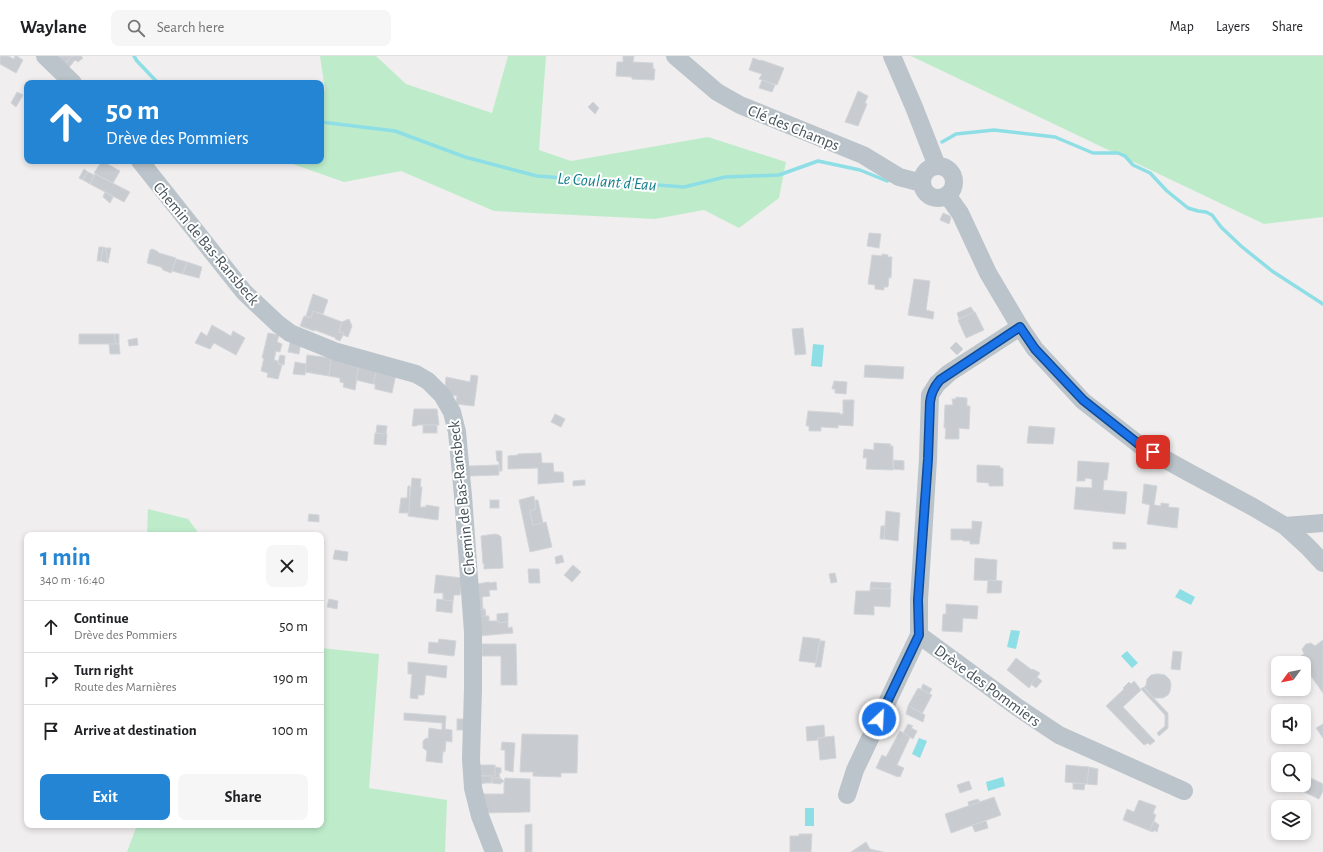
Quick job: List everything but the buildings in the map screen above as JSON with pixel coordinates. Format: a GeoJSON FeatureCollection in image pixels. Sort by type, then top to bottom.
{"type":"FeatureCollection","features":[{"type":"Feature","properties":{"kind":"street"},"geometry":{"type":"LineString","coordinates":[[45,56],[71,80]]}},
{"type":"Feature","properties":{"kind":"street","name":"Clé des Champs"},"geometry":{"type":"LineString","coordinates":[[675,56],[717,92],[740,105],[863,155],[899,177],[922,183]]}},
{"type":"Feature","properties":{"kind":"street"},"geometry":{"type":"LineString","coordinates":[[892,56],[937,166]]}},
{"type":"Feature","properties":{"kind":"street","name":"Chemin de Bas-Ransbeck"},"geometry":{"type":"LineString","coordinates":[[142,164],[244,292],[278,324],[290,332],[337,352],[416,374],[428,381],[442,395],[452,412],[457,432],[463,496],[472,632],[473,681],[471,759],[474,788],[480,816],[494,852]]}},
{"type":"Feature","properties":{"kind":"street"},"geometry":{"type":"LineString","coordinates":[[937,166],[944,167],[950,171],[954,177],[952,190],[947,195],[939,198],[931,197],[924,191],[922,183],[926,171],[931,167],[937,166]]}},
{"type":"Feature","properties":{"kind":"street"},"geometry":{"type":"LineString","coordinates":[[947,195],[960,213],[988,273],[1020,327],[1035,349],[1083,400],[1141,446],[1254,507],[1285,526],[1323,563]]}},
{"type":"Feature","properties":{"kind":"street","name":"Drève des Pommiers"},"geometry":{"type":"LineString","coordinates":[[1020,327],[945,376],[937,384],[930,395],[928,459],[918,600],[919,635],[1017,707],[1059,735],[1184,791]]}},
{"type":"Feature","properties":{"kind":"street"},"geometry":{"type":"LineString","coordinates":[[1285,526],[1323,523]]}},
{"type":"Feature","properties":{"kind":"street"},"geometry":{"type":"LineString","coordinates":[[847,795],[855,770],[919,635]]}},
{"type":"Feature","properties":{"kind":"green space"},"geometry":{"type":"Polygon","coordinates":[[[320,56],[376,56],[406,84],[492,113],[508,56],[546,56],[539,150],[571,161],[708,137],[786,162],[779,198],[739,228],[704,210],[655,219],[494,211],[401,171],[344,182],[293,164],[324,164],[325,90],[320,56]]]}},
{"type":"Feature","properties":{"kind":"green space"},"geometry":{"type":"Polygon","coordinates":[[[911,56],[1323,56],[1323,217],[1264,224],[911,56]]]}},
{"type":"Feature","properties":{"kind":"green space"},"geometry":{"type":"Polygon","coordinates":[[[148,509],[188,519],[198,532],[147,532],[148,509]]]}},
{"type":"Feature","properties":{"kind":"green space"},"geometry":{"type":"Polygon","coordinates":[[[324,648],[379,654],[369,788],[447,800],[445,852],[127,852],[136,828],[324,828],[324,648]]]}},
{"type":"Feature","properties":{"kind":"water"},"geometry":{"type":"Polygon","coordinates":[[[813,344],[824,345],[822,367],[811,366],[813,344]]]}},
{"type":"Feature","properties":{"kind":"water"},"geometry":{"type":"Polygon","coordinates":[[[1180,589],[1195,597],[1191,605],[1175,597],[1180,589]]]}},
{"type":"Feature","properties":{"kind":"water"},"geometry":{"type":"Polygon","coordinates":[[[1011,630],[1020,631],[1016,649],[1007,647],[1011,630]]]}},
{"type":"Feature","properties":{"kind":"water"},"geometry":{"type":"Polygon","coordinates":[[[1127,651],[1138,663],[1132,668],[1121,656],[1127,651]]]}},
{"type":"Feature","properties":{"kind":"water"},"geometry":{"type":"Polygon","coordinates":[[[919,738],[927,741],[920,758],[912,754],[919,738]]]}},
{"type":"Feature","properties":{"kind":"water"},"geometry":{"type":"Polygon","coordinates":[[[1003,777],[1005,786],[988,791],[986,782],[1003,777]]]}},
{"type":"Feature","properties":{"kind":"water"},"geometry":{"type":"Polygon","coordinates":[[[805,808],[814,808],[814,826],[805,826],[805,808]]]}},
{"type":"Feature","properties":{"kind":"waterway","name":"Le Coulant d'Eau"},"geometry":{"type":"LineString","coordinates":[[134,56],[155,80]]}},
{"type":"Feature","properties":{"kind":"waterway","name":"Le Coulant d'Eau"},"geometry":{"type":"LineString","coordinates":[[324,122],[395,131],[465,157],[537,176],[684,187],[725,177],[779,175],[818,161],[860,170],[887,181],[892,179]]}},
{"type":"Feature","properties":{"kind":"waterway","name":"Le Coulant d'Eau"},"geometry":{"type":"LineString","coordinates":[[942,142],[956,134],[994,130],[1055,137],[1093,153],[1118,153],[1125,156],[1133,165],[1150,173],[1167,191],[1188,208],[1212,215],[1221,227],[1241,246],[1272,271],[1323,304]]}},
{"type":"Feature","properties":{"kind":"route"},"geometry":{"type":"LineString","coordinates":[[879,719],[919,635],[918,600],[928,459],[930,395],[940,380],[1020,327],[1035,349],[1083,400],[1141,446],[1153,452]]}}]}
